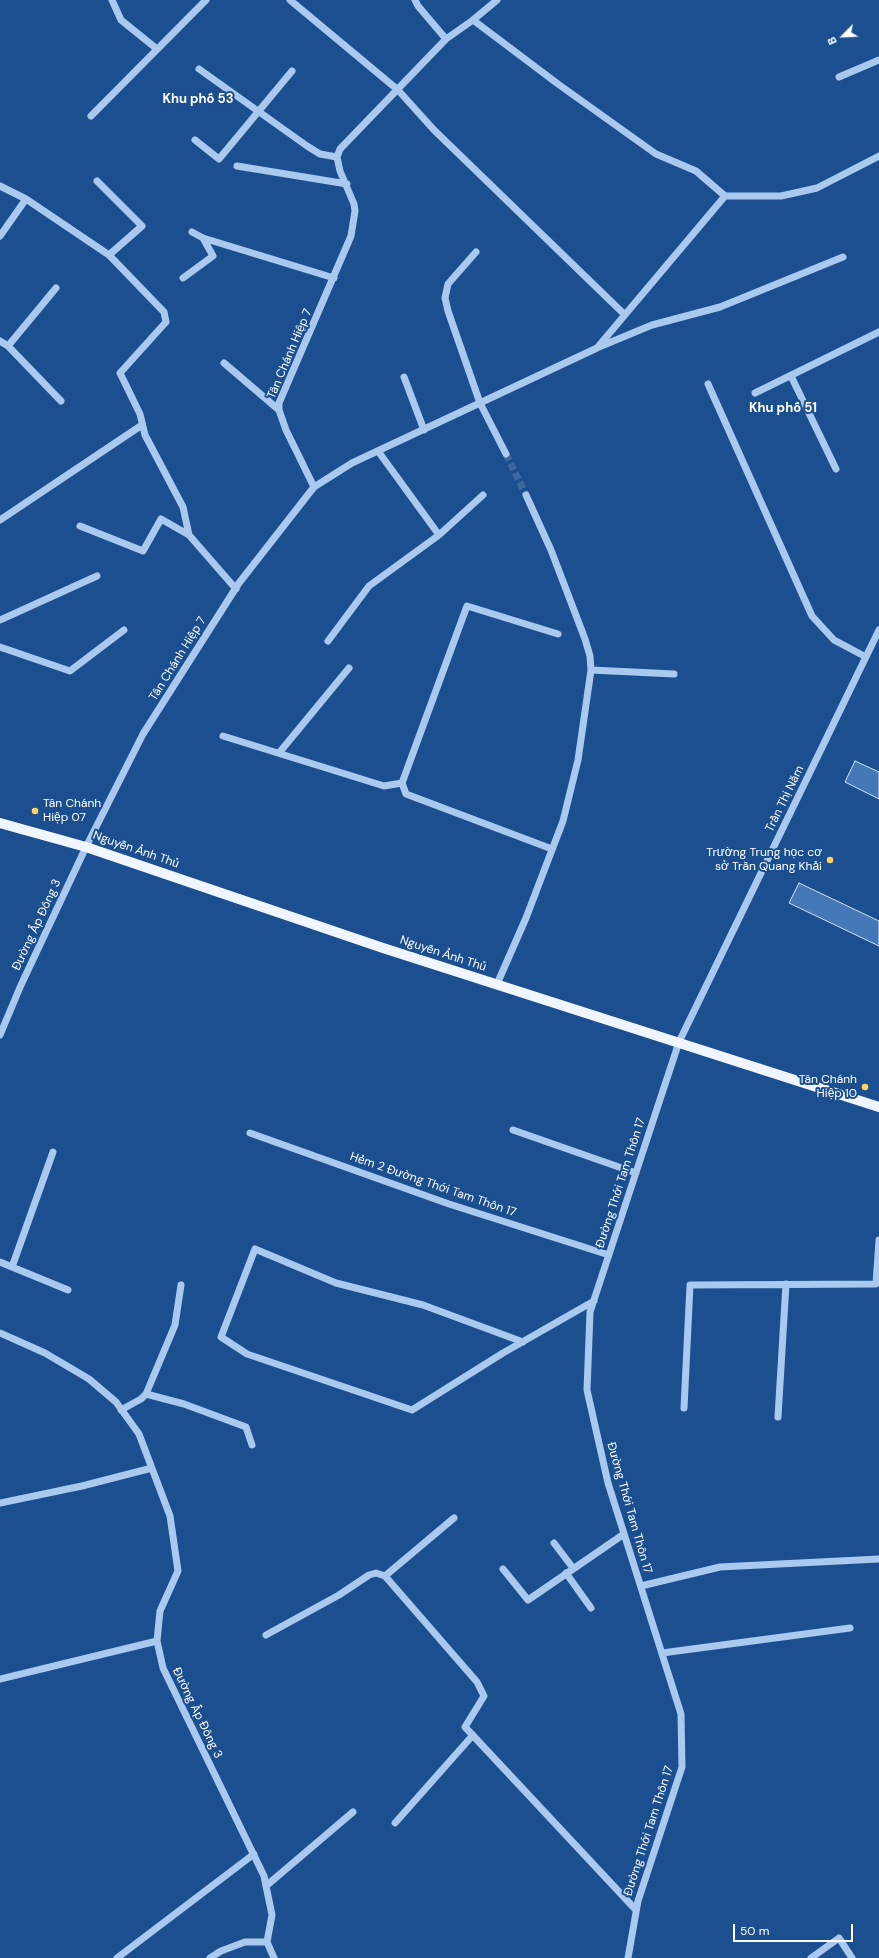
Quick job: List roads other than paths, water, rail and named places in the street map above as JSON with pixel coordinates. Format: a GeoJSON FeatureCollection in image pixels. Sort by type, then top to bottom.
{"type":"FeatureCollection","features":[{"type":"Feature","properties":{"kind":"main road","name":"Nguyễn Ảnh Thủ"},"geometry":{"type":"LineString","coordinates":[[0,823],[86,847],[384,948],[879,1107]]}},
{"type":"Feature","properties":{"kind":"street"},"geometry":{"type":"LineString","coordinates":[[112,0],[121,20],[157,49]]}},
{"type":"Feature","properties":{"kind":"street"},"geometry":{"type":"LineString","coordinates":[[90,116],[206,0]]}},
{"type":"Feature","properties":{"kind":"street"},"geometry":{"type":"LineString","coordinates":[[290,0],[398,90],[434,130],[624,314]]}},
{"type":"Feature","properties":{"kind":"street"},"geometry":{"type":"LineString","coordinates":[[415,0],[418,6],[446,39]]}},
{"type":"Feature","properties":{"kind":"street"},"geometry":{"type":"LineString","coordinates":[[199,69],[307,146],[320,154],[337,157],[340,149],[446,39],[473,20],[497,0]]}},
{"type":"Feature","properties":{"kind":"street"},"geometry":{"type":"LineString","coordinates":[[473,20],[558,84],[656,154],[691,168],[725,196],[781,196],[817,188],[879,156]]}},
{"type":"Feature","properties":{"kind":"street"},"geometry":{"type":"LineString","coordinates":[[839,77],[879,60]]}},
{"type":"Feature","properties":{"kind":"street"},"geometry":{"type":"LineString","coordinates":[[194,140],[219,160],[292,71]]}},
{"type":"Feature","properties":{"kind":"street","name":"Tân Chánh Hiệp 7"},"geometry":{"type":"LineString","coordinates":[[86,847],[143,734],[236,589],[314,488],[290,440],[279,410],[282,395],[351,236],[355,211],[351,194],[340,171],[337,157]]}},
{"type":"Feature","properties":{"kind":"street"},"geometry":{"type":"LineString","coordinates":[[237,166],[347,184]]}},
{"type":"Feature","properties":{"kind":"street"},"geometry":{"type":"LineString","coordinates":[[98,181],[142,226],[109,255]]}},
{"type":"Feature","properties":{"kind":"street"},"geometry":{"type":"LineString","coordinates":[[0,186],[26,199],[109,255],[164,312],[166,322],[120,373],[140,414],[142,425],[149,444],[183,507],[189,535]]}},
{"type":"Feature","properties":{"kind":"street"},"geometry":{"type":"LineString","coordinates":[[597,348],[624,314],[725,196]]}},
{"type":"Feature","properties":{"kind":"street"},"geometry":{"type":"LineString","coordinates":[[0,236],[26,199]]}},
{"type":"Feature","properties":{"kind":"street"},"geometry":{"type":"LineString","coordinates":[[192,232],[203,238],[334,278]]}},
{"type":"Feature","properties":{"kind":"street"},"geometry":{"type":"LineString","coordinates":[[183,278],[213,256],[203,238]]}},
{"type":"Feature","properties":{"kind":"street"},"geometry":{"type":"LineString","coordinates":[[476,252],[448,284],[445,298],[448,311],[480,403],[506,454]]}},
{"type":"Feature","properties":{"kind":"street"},"geometry":{"type":"LineString","coordinates":[[314,488],[352,463],[597,348],[652,325],[720,308],[843,257]]}},
{"type":"Feature","properties":{"kind":"street"},"geometry":{"type":"LineString","coordinates":[[8,346],[56,288]]}},
{"type":"Feature","properties":{"kind":"street"},"geometry":{"type":"LineString","coordinates":[[755,393],[879,332]]}},
{"type":"Feature","properties":{"kind":"street"},"geometry":{"type":"LineString","coordinates":[[0,341],[8,346],[61,401]]}},
{"type":"Feature","properties":{"kind":"street"},"geometry":{"type":"LineString","coordinates":[[224,363],[279,410]]}},
{"type":"Feature","properties":{"kind":"street"},"geometry":{"type":"LineString","coordinates":[[791,376],[836,469]]}},
{"type":"Feature","properties":{"kind":"street"},"geometry":{"type":"LineString","coordinates":[[404,377],[424,430]]}},
{"type":"Feature","properties":{"kind":"street"},"geometry":{"type":"LineString","coordinates":[[708,384],[812,616],[834,640],[866,657]]}},
{"type":"Feature","properties":{"kind":"street"},"geometry":{"type":"LineString","coordinates":[[0,520],[142,425]]}},
{"type":"Feature","properties":{"kind":"street"},"geometry":{"type":"LineString","coordinates":[[378,451],[439,535]]}},
{"type":"Feature","properties":{"kind":"street"},"geometry":{"type":"LineString","coordinates":[[328,641],[369,586],[439,535],[483,495]]}},
{"type":"Feature","properties":{"kind":"street"},"geometry":{"type":"LineString","coordinates":[[497,984],[526,918],[563,821],[578,760],[591,670],[590,656],[585,638],[551,550],[526,495]]}},
{"type":"Feature","properties":{"kind":"street"},"geometry":{"type":"LineString","coordinates":[[80,526],[143,551],[161,519],[189,535],[236,589]]}},
{"type":"Feature","properties":{"kind":"street"},"geometry":{"type":"LineString","coordinates":[[0,620],[97,576]]}},
{"type":"Feature","properties":{"kind":"street"},"geometry":{"type":"LineString","coordinates":[[552,849],[406,794],[402,783],[467,606],[558,634]]}},
{"type":"Feature","properties":{"kind":"street"},"geometry":{"type":"LineString","coordinates":[[0,647],[70,671],[124,630]]}},
{"type":"Feature","properties":{"kind":"street","name":"Trần Thị Năm"},"geometry":{"type":"LineString","coordinates":[[679,1042],[879,630]]}},
{"type":"Feature","properties":{"kind":"street"},"geometry":{"type":"LineString","coordinates":[[279,753],[349,668]]}},
{"type":"Feature","properties":{"kind":"street"},"geometry":{"type":"LineString","coordinates":[[591,670],[674,674]]}},
{"type":"Feature","properties":{"kind":"street"},"geometry":{"type":"LineString","coordinates":[[223,736],[384,786],[402,783]]}},
{"type":"Feature","properties":{"kind":"street","name":"Đường Ấp Đông 3"},"geometry":{"type":"LineString","coordinates":[[0,1035],[21,985],[86,847]]}},
{"type":"Feature","properties":{"kind":"street","name":"Đường Thới Tam Thôn 17"},"geometry":{"type":"LineString","coordinates":[[628,1958],[636,1910],[682,1767],[681,1714],[608,1483],[587,1390],[590,1312],[679,1042]]}},
{"type":"Feature","properties":{"kind":"street"},"geometry":{"type":"LineString","coordinates":[[512,1130],[636,1173]]}},
{"type":"Feature","properties":{"kind":"street","name":"Hẻm 2 Đường Thới Tam Thôn 17"},"geometry":{"type":"LineString","coordinates":[[250,1133],[449,1204],[609,1255]]}},
{"type":"Feature","properties":{"kind":"street"},"geometry":{"type":"LineString","coordinates":[[12,1267],[54,1152]]}},
{"type":"Feature","properties":{"kind":"street"},"geometry":{"type":"LineString","coordinates":[[684,1408],[690,1285],[876,1284],[879,1240]]}},
{"type":"Feature","properties":{"kind":"street"},"geometry":{"type":"LineString","coordinates":[[523,1342],[423,1305],[336,1283],[255,1249],[221,1336],[247,1354],[412,1410],[523,1342],[594,1301]]}},
{"type":"Feature","properties":{"kind":"street"},"geometry":{"type":"LineString","coordinates":[[0,1262],[68,1290]]}},
{"type":"Feature","properties":{"kind":"street"},"geometry":{"type":"LineString","coordinates":[[778,1417],[786,1284]]}},
{"type":"Feature","properties":{"kind":"street"},"geometry":{"type":"LineString","coordinates":[[121,1410],[141,1399],[146,1394],[175,1325],[182,1285]]}},
{"type":"Feature","properties":{"kind":"street","name":"Đường Ấp Đông 3"},"geometry":{"type":"LineString","coordinates":[[0,1333],[45,1353],[89,1379],[116,1402],[139,1434],[170,1516],[178,1571],[160,1611],[158,1641],[163,1668],[264,1876],[272,1915],[267,1942]]}},
{"type":"Feature","properties":{"kind":"street"},"geometry":{"type":"LineString","coordinates":[[146,1394],[184,1404],[246,1427],[252,1445]]}},
{"type":"Feature","properties":{"kind":"street"},"geometry":{"type":"LineString","coordinates":[[0,1503],[82,1486],[152,1468]]}},
{"type":"Feature","properties":{"kind":"street"},"geometry":{"type":"LineString","coordinates":[[385,1576],[454,1518]]}},
{"type":"Feature","properties":{"kind":"street"},"geometry":{"type":"LineString","coordinates":[[503,1569],[528,1600],[624,1534]]}},
{"type":"Feature","properties":{"kind":"street"},"geometry":{"type":"LineString","coordinates":[[554,1543],[573,1568]]}},
{"type":"Feature","properties":{"kind":"street"},"geometry":{"type":"LineString","coordinates":[[641,1586],[720,1568],[879,1559]]}},
{"type":"Feature","properties":{"kind":"street"},"geometry":{"type":"LineString","coordinates":[[266,1635],[339,1595],[369,1575],[376,1573],[385,1576],[477,1682],[484,1696],[465,1727],[636,1910]]}},
{"type":"Feature","properties":{"kind":"street"},"geometry":{"type":"LineString","coordinates":[[566,1574],[591,1608]]}},
{"type":"Feature","properties":{"kind":"street"},"geometry":{"type":"LineString","coordinates":[[662,1653],[850,1628]]}},
{"type":"Feature","properties":{"kind":"street"},"geometry":{"type":"LineString","coordinates":[[0,1679],[158,1641]]}},
{"type":"Feature","properties":{"kind":"street"},"geometry":{"type":"LineString","coordinates":[[395,1823],[473,1735]]}},
{"type":"Feature","properties":{"kind":"street"},"geometry":{"type":"LineString","coordinates":[[266,1886],[353,1812]]}},
{"type":"Feature","properties":{"kind":"street"},"geometry":{"type":"LineString","coordinates":[[117,1958],[254,1854]]}},
{"type":"Feature","properties":{"kind":"street"},"geometry":{"type":"LineString","coordinates":[[812,1958],[839,1938],[852,1958]]}},
{"type":"Feature","properties":{"kind":"street"},"geometry":{"type":"LineString","coordinates":[[210,1958],[221,1951],[245,1942],[267,1942],[274,1958]]}},
{"type":"Feature","properties":{"kind":"tunnel"},"geometry":{"type":"LineString","coordinates":[[506,454],[526,495]]}},
{"type":"Feature","properties":{"kind":"place","name":"Tân Chánh Hiệp 07"},"geometry":{"type":"Point","coordinates":[35,811]}},
{"type":"Feature","properties":{"kind":"place","name":"Trường Trung học cơ sở Trần Quang Khải"},"geometry":{"type":"Point","coordinates":[830,860]}},
{"type":"Feature","properties":{"kind":"place","name":"Tân Chánh Hiệp 10"},"geometry":{"type":"Point","coordinates":[865,1087]}},
{"type":"Feature","properties":{"kind":"district","name":"Khu phố 53"},"geometry":{"type":"Point","coordinates":[198,100]}},
{"type":"Feature","properties":{"kind":"district","name":"Khu phố 51"},"geometry":{"type":"Point","coordinates":[783,409]}}]}
